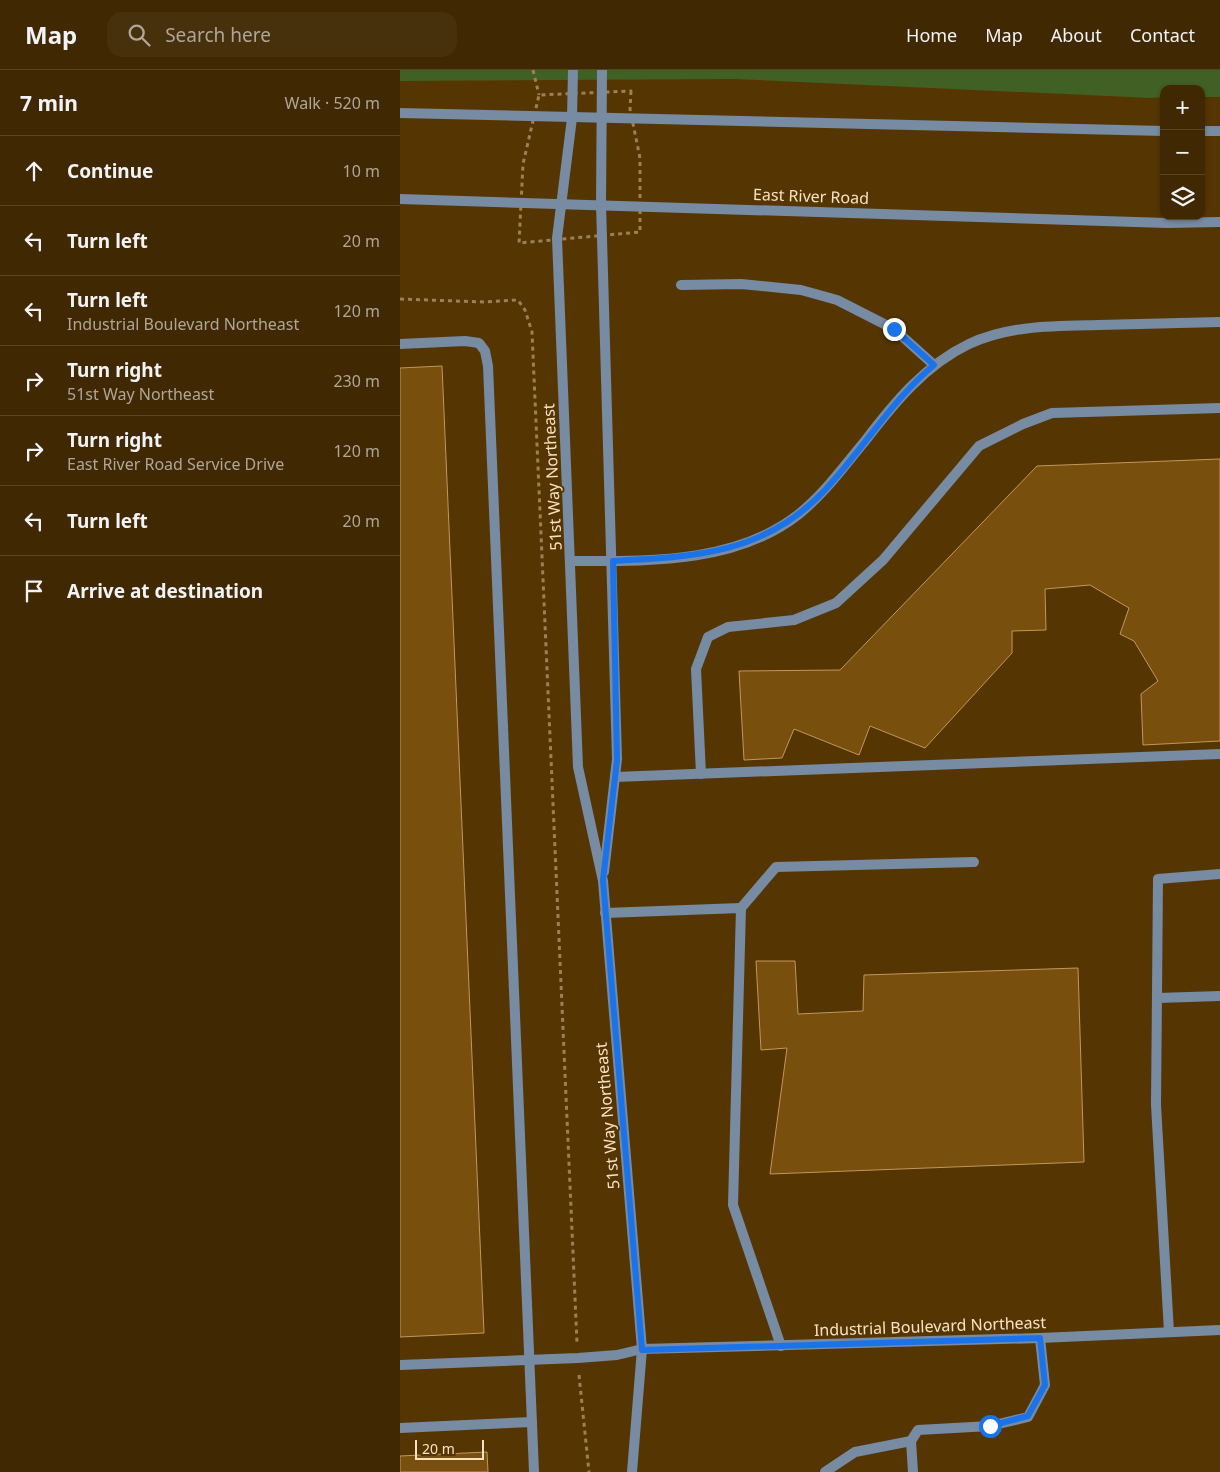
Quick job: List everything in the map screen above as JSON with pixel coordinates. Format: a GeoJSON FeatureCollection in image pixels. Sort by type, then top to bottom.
{"type":"FeatureCollection","features":[{"type":"Feature","properties":{"kind":"street","name":"51st Way Northeast"},"geometry":{"type":"LineString","coordinates":[[573,70],[572,118],[556,238],[571,561],[578,768],[603,880],[642,1350],[632,1472]]}},
{"type":"Feature","properties":{"kind":"street","name":"51st Way Northeast"},"geometry":{"type":"LineString","coordinates":[[602,70],[601,204],[613,561],[617,760],[603,880]]}},
{"type":"Feature","properties":{"kind":"street"},"geometry":{"type":"LineString","coordinates":[[400,113],[1160,131]]}},
{"type":"Feature","properties":{"kind":"street"},"geometry":{"type":"LineString","coordinates":[[1205,131],[1220,131]]}},
{"type":"Feature","properties":{"kind":"street","name":"East River Road"},"geometry":{"type":"LineString","coordinates":[[400,199],[640,205],[1167,223],[1220,222]]}},
{"type":"Feature","properties":{"kind":"street"},"geometry":{"type":"LineString","coordinates":[[681,284],[741,284],[801,290],[837,300],[894,329],[934,365]]}},
{"type":"Feature","properties":{"kind":"street"},"geometry":{"type":"LineString","coordinates":[[571,561],[613,561],[694,556],[730,548],[769,532],[798,514],[826,489],[887,414],[934,365],[969,344],[990,336],[1024,329],[1220,322]]}},
{"type":"Feature","properties":{"kind":"street"},"geometry":{"type":"LineString","coordinates":[[400,344],[465,341],[479,343],[485,351],[488,366],[534,1472]]}},
{"type":"Feature","properties":{"kind":"street"},"geometry":{"type":"LineString","coordinates":[[701,774],[696,669],[708,637],[728,626],[794,620],[836,603],[883,560],[979,446],[1023,424],[1052,413],[1220,408]]}},
{"type":"Feature","properties":{"kind":"street"},"geometry":{"type":"LineString","coordinates":[[615,778],[1220,754]]}},
{"type":"Feature","properties":{"kind":"street"},"geometry":{"type":"LineString","coordinates":[[780,1346],[733,1205],[741,908],[776,866],[974,862]]}},
{"type":"Feature","properties":{"kind":"street"},"geometry":{"type":"LineString","coordinates":[[1169,1332],[1156,1105],[1158,879],[1220,874]]}},
{"type":"Feature","properties":{"kind":"street"},"geometry":{"type":"LineString","coordinates":[[605,913],[741,908]]}},
{"type":"Feature","properties":{"kind":"street"},"geometry":{"type":"LineString","coordinates":[[1157,998],[1220,996]]}},
{"type":"Feature","properties":{"kind":"street","name":"Industrial Boulevard Northeast"},"geometry":{"type":"LineString","coordinates":[[400,1365],[578,1358],[617,1355],[642,1350],[1040,1338],[1220,1330]]}},
{"type":"Feature","properties":{"kind":"street"},"geometry":{"type":"LineString","coordinates":[[913,1472],[911,1440],[918,1430],[990,1426],[1028,1416],[1045,1385],[1040,1338]]}},
{"type":"Feature","properties":{"kind":"street"},"geometry":{"type":"LineString","coordinates":[[400,1428],[532,1422]]}},
{"type":"Feature","properties":{"kind":"street"},"geometry":{"type":"LineString","coordinates":[[825,1472],[855,1452],[911,1440]]}},
{"type":"Feature","properties":{"kind":"path"},"geometry":{"type":"LineString","coordinates":[[533,70],[539,95],[527,141],[519,243],[556,238],[640,232],[640,158],[632,119],[631,92],[574,92],[539,95]]}},
{"type":"Feature","properties":{"kind":"path"},"geometry":{"type":"LineString","coordinates":[[400,299],[484,302],[518,300],[526,310],[532,332],[578,1358],[589,1472]]}},
{"type":"Feature","properties":{"kind":"green space"},"geometry":{"type":"Polygon","coordinates":[[[400,70],[1220,70],[1220,97],[1205,97],[1205,85],[1160,85],[1160,97],[1151,98],[736,79],[400,81],[400,70]]]}},
{"type":"Feature","properties":{"kind":"building"},"geometry":{"type":"Polygon","coordinates":[[[442,366],[484,1333],[400,1337],[400,368],[442,366]]]}},
{"type":"Feature","properties":{"kind":"building"},"geometry":{"type":"Polygon","coordinates":[[[1220,459],[1220,741],[1143,745],[1141,694],[1158,681],[1134,641],[1120,634],[1129,608],[1090,585],[1045,589],[1046,630],[1012,631],[1012,653],[925,748],[870,726],[859,755],[794,729],[782,758],[744,760],[739,671],[840,670],[1037,466],[1220,459]]]}},
{"type":"Feature","properties":{"kind":"building"},"geometry":{"type":"Polygon","coordinates":[[[756,961],[795,961],[798,1014],[863,1011],[864,975],[1078,968],[1084,1162],[770,1174],[787,1048],[761,1050],[756,961]]]}},
{"type":"Feature","properties":{"kind":"building"},"geometry":{"type":"Polygon","coordinates":[[[487,1452],[488,1472],[400,1472],[400,1456],[487,1452]]]}},
{"type":"Feature","properties":{"kind":"route"},"geometry":{"type":"LineString","coordinates":[[894,329],[934,365],[922,375],[874,428],[826,489],[798,514],[762,537],[730,548],[694,556],[613,561],[617,760],[603,880],[642,1350],[1040,1338],[1045,1385],[1028,1416],[990,1426]]}}]}
